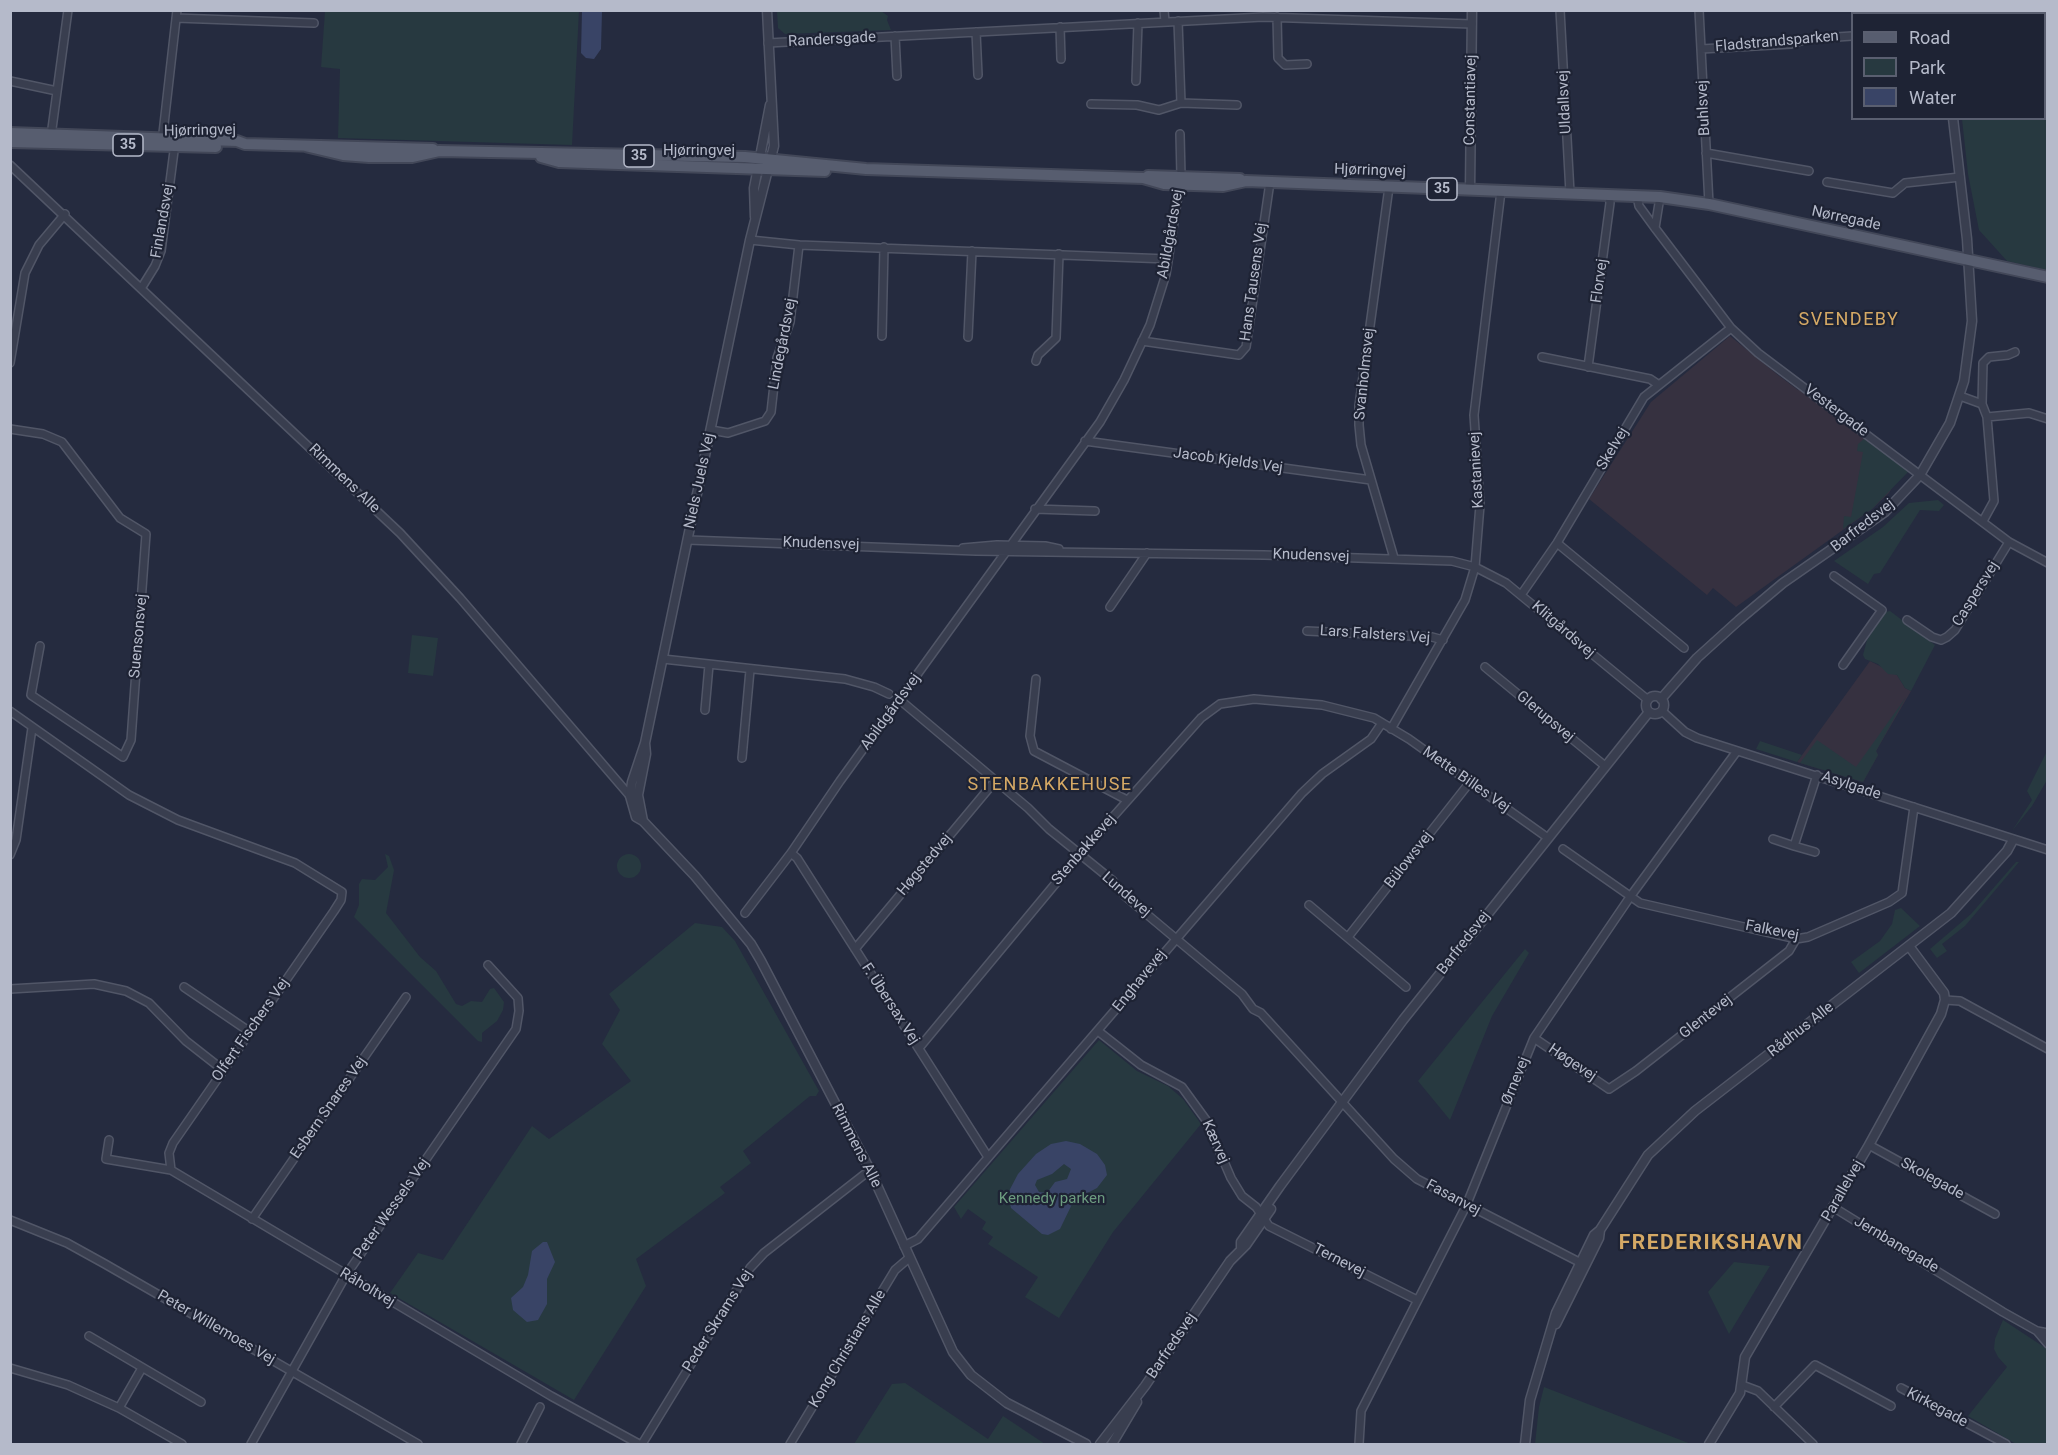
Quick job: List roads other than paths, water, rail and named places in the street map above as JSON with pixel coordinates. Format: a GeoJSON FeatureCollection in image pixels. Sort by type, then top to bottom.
{"type":"FeatureCollection","features":[{"type":"Feature","properties":{"kind":"main road","name":"Hjørringvej"},"geometry":{"type":"LineString","coordinates":[[11,136],[162,143],[237,141],[246,144],[305,146],[343,155],[369,157],[412,158],[439,151],[532,154],[560,162],[765,164],[1143,178],[1181,180],[1222,186],[1246,181],[1637,196]]}},
{"type":"Feature","properties":{"kind":"main road","name":"Nørregade"},"geometry":{"type":"LineString","coordinates":[[1637,196],[1709,204],[2048,277]]}},
{"type":"Feature","properties":{"kind":"street"},"geometry":{"type":"LineString","coordinates":[[51,139],[68,10]]}},
{"type":"Feature","properties":{"kind":"street","name":"Niels Juels Vej"},"geometry":{"type":"LineString","coordinates":[[634,796],[646,754],[645,743],[765,164],[774,146],[770,105],[767,10]]}},
{"type":"Feature","properties":{"kind":"street"},"geometry":{"type":"LineString","coordinates":[[1164,10],[1165,22]]}},
{"type":"Feature","properties":{"kind":"street","name":"Constantiavej"},"geometry":{"type":"LineString","coordinates":[[1470,190],[1472,10]]}},
{"type":"Feature","properties":{"kind":"street","name":"Uldallsvej"},"geometry":{"type":"LineString","coordinates":[[1560,10],[1570,194]]}},
{"type":"Feature","properties":{"kind":"street","name":"Buhlsvej"},"geometry":{"type":"LineString","coordinates":[[1699,10],[1709,204]]}},
{"type":"Feature","properties":{"kind":"street"},"geometry":{"type":"LineString","coordinates":[[162,143],[177,14],[314,23]]}},
{"type":"Feature","properties":{"kind":"street"},"geometry":{"type":"LineString","coordinates":[[1277,17],[1278,58],[1285,65],[1307,64]]}},
{"type":"Feature","properties":{"kind":"street","name":"Randersgade"},"geometry":{"type":"LineString","coordinates":[[768,43],[1277,17],[1472,24]]}},
{"type":"Feature","properties":{"kind":"street"},"geometry":{"type":"LineString","coordinates":[[1178,21],[1181,103]]}},
{"type":"Feature","properties":{"kind":"street"},"geometry":{"type":"LineString","coordinates":[[1136,81],[1138,23]]}},
{"type":"Feature","properties":{"kind":"street"},"geometry":{"type":"LineString","coordinates":[[1060,27],[1061,59]]}},
{"type":"Feature","properties":{"kind":"street"},"geometry":{"type":"LineString","coordinates":[[976,32],[978,75]]}},
{"type":"Feature","properties":{"kind":"street","name":"Randersgade"},"geometry":{"type":"LineString","coordinates":[[896,36],[897,76]]}},
{"type":"Feature","properties":{"kind":"street","name":"Fladstrandsparken"},"geometry":{"type":"LineString","coordinates":[[1701,49],[1791,44],[1808,39],[1851,36]]}},
{"type":"Feature","properties":{"kind":"street"},"geometry":{"type":"LineString","coordinates":[[10,81],[57,91]]}},
{"type":"Feature","properties":{"kind":"street"},"geometry":{"type":"LineString","coordinates":[[1091,104],[1137,105],[1159,110],[1181,103],[1237,105]]}},
{"type":"Feature","properties":{"kind":"street","name":"Barfredsvej"},"geometry":{"type":"LineString","coordinates":[[1661,699],[1697,658],[1783,583],[1885,512],[1920,475],[1950,423],[1960,396],[1971,339],[1968,260],[1953,120]]}},
{"type":"Feature","properties":{"kind":"street"},"geometry":{"type":"LineString","coordinates":[[1180,134],[1181,180]]}},
{"type":"Feature","properties":{"kind":"street","name":"Finlandsvej"},"geometry":{"type":"LineString","coordinates":[[142,287],[155,266],[160,251],[174,150]]}},
{"type":"Feature","properties":{"kind":"street"},"geometry":{"type":"LineString","coordinates":[[1706,153],[1809,171]]}},
{"type":"Feature","properties":{"kind":"street","name":"Rimmens Alle"},"geometry":{"type":"LineString","coordinates":[[10,165],[142,287],[400,533],[460,598],[522,673],[634,796],[643,820],[695,876],[751,944],[870,1170],[953,1352],[971,1375],[1007,1403],[1086,1444]]}},
{"type":"Feature","properties":{"kind":"street"},"geometry":{"type":"LineString","coordinates":[[1827,182],[1893,193],[1905,183],[1960,177]]}},
{"type":"Feature","properties":{"kind":"street","name":"Abildgårdsvej"},"geometry":{"type":"LineString","coordinates":[[745,913],[791,853],[1105,414],[1150,325],[1166,274],[1181,180]]}},
{"type":"Feature","properties":{"kind":"street","name":"Hans Tausens Vej"},"geometry":{"type":"LineString","coordinates":[[1142,341],[1239,355],[1246,347],[1270,182]]}},
{"type":"Feature","properties":{"kind":"street","name":"Svanholmsvej"},"geometry":{"type":"LineString","coordinates":[[1389,187],[1359,406],[1361,446],[1394,558]]}},
{"type":"Feature","properties":{"kind":"street","name":"Kastanievej"},"geometry":{"type":"LineString","coordinates":[[1392,729],[1465,600],[1474,567],[1479,505],[1474,414],[1501,191]]}},
{"type":"Feature","properties":{"kind":"street","name":"Florvej"},"geometry":{"type":"LineString","coordinates":[[1588,367],[1610,204],[1609,195]]}},
{"type":"Feature","properties":{"kind":"street","name":"Vestergade"},"geometry":{"type":"LineString","coordinates":[[1637,196],[1639,206],[1731,328],[1758,353],[2009,542],[2048,562]]}},
{"type":"Feature","properties":{"kind":"street"},"geometry":{"type":"LineString","coordinates":[[1655,228],[1660,197]]}},
{"type":"Feature","properties":{"kind":"street"},"geometry":{"type":"LineString","coordinates":[[10,363],[25,273],[39,245],[64,214]]}},
{"type":"Feature","properties":{"kind":"street"},"geometry":{"type":"LineString","coordinates":[[750,240],[799,245],[1168,259]]}},
{"type":"Feature","properties":{"kind":"street","name":"Lindegårdsvej"},"geometry":{"type":"LineString","coordinates":[[711,430],[728,433],[742,429],[765,421],[771,412],[777,358],[790,322],[799,245]]}},
{"type":"Feature","properties":{"kind":"street"},"geometry":{"type":"LineString","coordinates":[[882,336],[884,247]]}},
{"type":"Feature","properties":{"kind":"street"},"geometry":{"type":"LineString","coordinates":[[968,337],[972,251]]}},
{"type":"Feature","properties":{"kind":"street"},"geometry":{"type":"LineString","coordinates":[[1036,361],[1038,355],[1056,338],[1059,254]]}},
{"type":"Feature","properties":{"kind":"street","name":"Skelvej"},"geometry":{"type":"LineString","coordinates":[[1521,595],[1557,543],[1644,397],[1731,328]]}},
{"type":"Feature","properties":{"kind":"street"},"geometry":{"type":"LineString","coordinates":[[1983,521],[1994,501],[1987,417],[1983,404],[1984,360],[1989,357],[2008,356],[2015,352]]}},
{"type":"Feature","properties":{"kind":"street"},"geometry":{"type":"LineString","coordinates":[[1542,357],[1650,379],[1659,384]]}},
{"type":"Feature","properties":{"kind":"street"},"geometry":{"type":"LineString","coordinates":[[1960,396],[1983,404]]}},
{"type":"Feature","properties":{"kind":"street"},"geometry":{"type":"LineString","coordinates":[[1987,417],[2029,413],[2048,419]]}},
{"type":"Feature","properties":{"kind":"street","name":"Suensonsvej"},"geometry":{"type":"LineString","coordinates":[[10,429],[43,434],[62,442],[120,518],[146,534],[131,740],[123,757],[31,695],[40,646]]}},
{"type":"Feature","properties":{"kind":"street","name":"Jacob Kjelds Vej"},"geometry":{"type":"LineString","coordinates":[[1085,441],[1371,480]]}},
{"type":"Feature","properties":{"kind":"street"},"geometry":{"type":"LineString","coordinates":[[1035,509],[1095,511]]}},
{"type":"Feature","properties":{"kind":"street","name":"Knudensvej"},"geometry":{"type":"LineString","coordinates":[[688,540],[954,550],[976,546],[1008,549],[1046,546],[1068,551],[1435,559],[1474,567]]}},
{"type":"Feature","properties":{"kind":"street","name":"Caspersvej"},"geometry":{"type":"LineString","coordinates":[[1907,620],[1932,637],[1941,640],[1947,638],[1955,630],[2009,542]]}},
{"type":"Feature","properties":{"kind":"street"},"geometry":{"type":"LineString","coordinates":[[1557,543],[1684,648]]}},
{"type":"Feature","properties":{"kind":"street"},"geometry":{"type":"LineString","coordinates":[[1110,607],[1147,553]]}},
{"type":"Feature","properties":{"kind":"street","name":"Klitgårdsvej"},"geometry":{"type":"LineString","coordinates":[[1474,567],[1495,576],[1521,595],[1648,700]]}},
{"type":"Feature","properties":{"kind":"street"},"geometry":{"type":"LineString","coordinates":[[1834,576],[1882,610],[1844,665]]}},
{"type":"Feature","properties":{"kind":"street","name":"Lars Falsters Vej"},"geometry":{"type":"LineString","coordinates":[[1307,631],[1432,637],[1443,640]]}},
{"type":"Feature","properties":{"kind":"street"},"geometry":{"type":"LineString","coordinates":[[663,659],[845,679],[889,694]]}},
{"type":"Feature","properties":{"kind":"street"},"geometry":{"type":"LineString","coordinates":[[705,710],[709,665]]}},
{"type":"Feature","properties":{"kind":"street","name":"Glerupsvej"},"geometry":{"type":"LineString","coordinates":[[1485,667],[1605,766]]}},
{"type":"Feature","properties":{"kind":"street"},"geometry":{"type":"LineString","coordinates":[[742,758],[750,670]]}},
{"type":"Feature","properties":{"kind":"street"},"geometry":{"type":"LineString","coordinates":[[1036,679],[1030,736],[1030,745],[1034,751],[1127,800]]}},
{"type":"Feature","properties":{"kind":"street"},"geometry":{"type":"LineString","coordinates":[[1656,696],[1661,699],[1664,704],[1662,711],[1657,714],[1649,712],[1646,708],[1648,700],[1656,696]]}},
{"type":"Feature","properties":{"kind":"street","name":"Stenbakkevej"},"geometry":{"type":"LineString","coordinates":[[919,1048],[1127,800],[1201,718],[1220,704],[1254,699],[1322,705],[1363,714],[1382,723]]}},
{"type":"Feature","properties":{"kind":"street","name":"Lundevej"},"geometry":{"type":"LineString","coordinates":[[900,700],[1113,881],[1125,896],[1175,939],[1242,993],[1253,1009],[1261,1013],[1342,1101]]}},
{"type":"Feature","properties":{"kind":"street"},"geometry":{"type":"LineString","coordinates":[[10,711],[32,728],[16,840],[10,855]]}},
{"type":"Feature","properties":{"kind":"street","name":"Asylgade"},"geometry":{"type":"LineString","coordinates":[[1662,711],[1685,732],[1737,751],[2048,850]]}},
{"type":"Feature","properties":{"kind":"street","name":"Barfredsvej"},"geometry":{"type":"LineString","coordinates":[[1100,1444],[1145,1386],[1241,1247],[1246,1245],[1262,1216],[1284,1189],[1287,1180],[1342,1101],[1418,1001],[1649,712]]}},
{"type":"Feature","properties":{"kind":"street","name":"Mette Billes Vej"},"geometry":{"type":"LineString","coordinates":[[1382,723],[1548,838]]}},
{"type":"Feature","properties":{"kind":"street","name":"Enghavevej"},"geometry":{"type":"LineString","coordinates":[[904,1246],[918,1239],[1302,793],[1322,774],[1371,739],[1382,723]]}},
{"type":"Feature","properties":{"kind":"street","name":"Olfert Fischers Vej"},"geometry":{"type":"LineString","coordinates":[[32,728],[129,795],[178,820],[295,863],[342,892],[337,908],[173,1143],[169,1153],[171,1170]]}},
{"type":"Feature","properties":{"kind":"street","name":"Ørnevej"},"geometry":{"type":"LineString","coordinates":[[1359,1444],[1361,1411],[1466,1206],[1534,1038],[1630,897],[1737,751]]}},
{"type":"Feature","properties":{"kind":"street"},"geometry":{"type":"LineString","coordinates":[[1794,846],[1817,775]]}},
{"type":"Feature","properties":{"kind":"street","name":"Høgstedvej"},"geometry":{"type":"LineString","coordinates":[[855,949],[995,782]]}},
{"type":"Feature","properties":{"kind":"street","name":"Bülowsvej"},"geometry":{"type":"LineString","coordinates":[[1348,937],[1470,782]]}},
{"type":"Feature","properties":{"kind":"street","name":"Falkevej"},"geometry":{"type":"LineString","coordinates":[[1563,849],[1640,903],[1796,939],[1808,937],[1889,902],[1902,893],[1914,807]]}},
{"type":"Feature","properties":{"kind":"street"},"geometry":{"type":"LineString","coordinates":[[1773,839],[1815,852]]}},
{"type":"Feature","properties":{"kind":"street","name":"Rådhus Alle"},"geometry":{"type":"LineString","coordinates":[[1526,1444],[1530,1400],[1556,1313],[1582,1264],[1594,1235],[1600,1230],[1632,1176],[1671,1130],[1910,946],[1970,894],[2007,851],[2013,840]]}},
{"type":"Feature","properties":{"kind":"street","name":"F. Übersax Vej"},"geometry":{"type":"LineString","coordinates":[[791,853],[797,858],[988,1157]]}},
{"type":"Feature","properties":{"kind":"street"},"geometry":{"type":"LineString","coordinates":[[1309,905],[1406,987]]}},
{"type":"Feature","properties":{"kind":"street","name":"Glentevej"},"geometry":{"type":"LineString","coordinates":[[1609,1089],[1636,1071],[1789,951],[1796,939]]}},
{"type":"Feature","properties":{"kind":"street"},"geometry":{"type":"LineString","coordinates":[[1910,946],[1941,987],[1945,1000],[1960,1001],[2048,1049]]}},
{"type":"Feature","properties":{"kind":"street","name":"Peter Wessels Vej"},"geometry":{"type":"LineString","coordinates":[[251,1444],[346,1275],[518,1023],[518,998],[488,965]]}},
{"type":"Feature","properties":{"kind":"street"},"geometry":{"type":"LineString","coordinates":[[10,989],[94,984],[126,991],[149,1003],[186,1041],[223,1070]]}},
{"type":"Feature","properties":{"kind":"street"},"geometry":{"type":"LineString","coordinates":[[184,987],[250,1032]]}},
{"type":"Feature","properties":{"kind":"street","name":"Esbern Snares Vej"},"geometry":{"type":"LineString","coordinates":[[252,1219],[406,997]]}},
{"type":"Feature","properties":{"kind":"street","name":"Parallelvej"},"geometry":{"type":"LineString","coordinates":[[1709,1444],[1740,1393],[1744,1357],[1869,1145],[1931,1033],[1945,1000]]}},
{"type":"Feature","properties":{"kind":"street","name":"Kærvej"},"geometry":{"type":"LineString","coordinates":[[1098,1031],[1141,1065],[1182,1087],[1206,1120],[1231,1178],[1242,1196],[1262,1216]]}},
{"type":"Feature","properties":{"kind":"street","name":"Høgevej"},"geometry":{"type":"LineString","coordinates":[[1534,1038],[1609,1089]]}},
{"type":"Feature","properties":{"kind":"street","name":"Fasanvej"},"geometry":{"type":"LineString","coordinates":[[1342,1101],[1394,1159],[1410,1172],[1466,1206],[1582,1264]]}},
{"type":"Feature","properties":{"kind":"street","name":"Råholtvej"},"geometry":{"type":"LineString","coordinates":[[109,1140],[106,1158],[171,1170],[346,1275],[640,1444]]}},
{"type":"Feature","properties":{"kind":"street","name":"Skolegade"},"geometry":{"type":"LineString","coordinates":[[1869,1145],[1995,1214]]}},
{"type":"Feature","properties":{"kind":"street","name":"Peder Skrams Vej"},"geometry":{"type":"LineString","coordinates":[[640,1444],[750,1268],[770,1248],[870,1170]]}},
{"type":"Feature","properties":{"kind":"street","name":"Jernbanegade"},"geometry":{"type":"LineString","coordinates":[[1833,1207],[1947,1275],[1957,1285],[2037,1331]]}},
{"type":"Feature","properties":{"kind":"street","name":"Ternevej"},"geometry":{"type":"LineString","coordinates":[[1262,1216],[1269,1226],[1417,1300]]}},
{"type":"Feature","properties":{"kind":"street","name":"Peter Willemoes Vej"},"geometry":{"type":"LineString","coordinates":[[10,1220],[67,1243],[418,1444]]}},
{"type":"Feature","properties":{"kind":"street","name":"Kong Christians Alle"},"geometry":{"type":"LineString","coordinates":[[790,1444],[895,1270],[909,1258]]}},
{"type":"Feature","properties":{"kind":"street"},"geometry":{"type":"LineString","coordinates":[[2037,1331],[2048,1333]]}},
{"type":"Feature","properties":{"kind":"street"},"geometry":{"type":"LineString","coordinates":[[2037,1331],[2048,1344]]}},
{"type":"Feature","properties":{"kind":"street"},"geometry":{"type":"LineString","coordinates":[[89,1336],[201,1402]]}},
{"type":"Feature","properties":{"kind":"street"},"geometry":{"type":"LineString","coordinates":[[1774,1407],[1815,1365],[1891,1406]]}},
{"type":"Feature","properties":{"kind":"street"},"geometry":{"type":"LineString","coordinates":[[10,1368],[68,1385],[119,1408],[182,1444]]}},
{"type":"Feature","properties":{"kind":"street"},"geometry":{"type":"LineString","coordinates":[[119,1408],[142,1368]]}},
{"type":"Feature","properties":{"kind":"street"},"geometry":{"type":"LineString","coordinates":[[1742,1385],[1758,1391],[1813,1444]]}},
{"type":"Feature","properties":{"kind":"street","name":"Barfredsvej"},"geometry":{"type":"LineString","coordinates":[[1112,1444],[1145,1386]]}},
{"type":"Feature","properties":{"kind":"street","name":"Kirkegade"},"geometry":{"type":"LineString","coordinates":[[1901,1388],[2006,1444]]}},
{"type":"Feature","properties":{"kind":"street"},"geometry":{"type":"LineString","coordinates":[[520,1444],[540,1407]]}},
{"type":"Feature","properties":{"kind":"water"},"geometry":{"type":"Polygon","coordinates":[[[582,11],[602,11],[601,49],[594,59],[586,58],[581,53],[582,11]]]}},
{"type":"Feature","properties":{"kind":"water"},"geometry":{"type":"Polygon","coordinates":[[[1066,1141],[1080,1144],[1097,1154],[1105,1165],[1107,1175],[1097,1188],[1074,1200],[1060,1229],[1048,1235],[1042,1234],[1011,1208],[1008,1193],[1018,1174],[1036,1154],[1051,1144],[1066,1141]],[[1064,1164],[1052,1174],[1037,1180],[1035,1185],[1039,1192],[1047,1193],[1055,1182],[1067,1179],[1071,1169],[1064,1164]]]}},
{"type":"Feature","properties":{"kind":"water"},"geometry":{"type":"Polygon","coordinates":[[[543,1242],[547,1242],[555,1262],[547,1279],[547,1304],[538,1320],[527,1322],[513,1310],[511,1298],[523,1287],[528,1275],[532,1251],[543,1242]]]}},
{"type":"Feature","properties":{"kind":"district","name":"SVENDEBY"},"geometry":{"type":"Point","coordinates":[1849,320]}},
{"type":"Feature","properties":{"kind":"district","name":"STENBAKKEHUSE"},"geometry":{"type":"Point","coordinates":[1050,785]}},
{"type":"Feature","properties":{"kind":"district","name":"FREDERIKSHAVN"},"geometry":{"type":"Point","coordinates":[1711,1244]}},
{"type":"Feature","properties":{"kind":"park label","name":"Kennedy parken"},"geometry":{"type":"Point","coordinates":[1052,1199]}}]}
